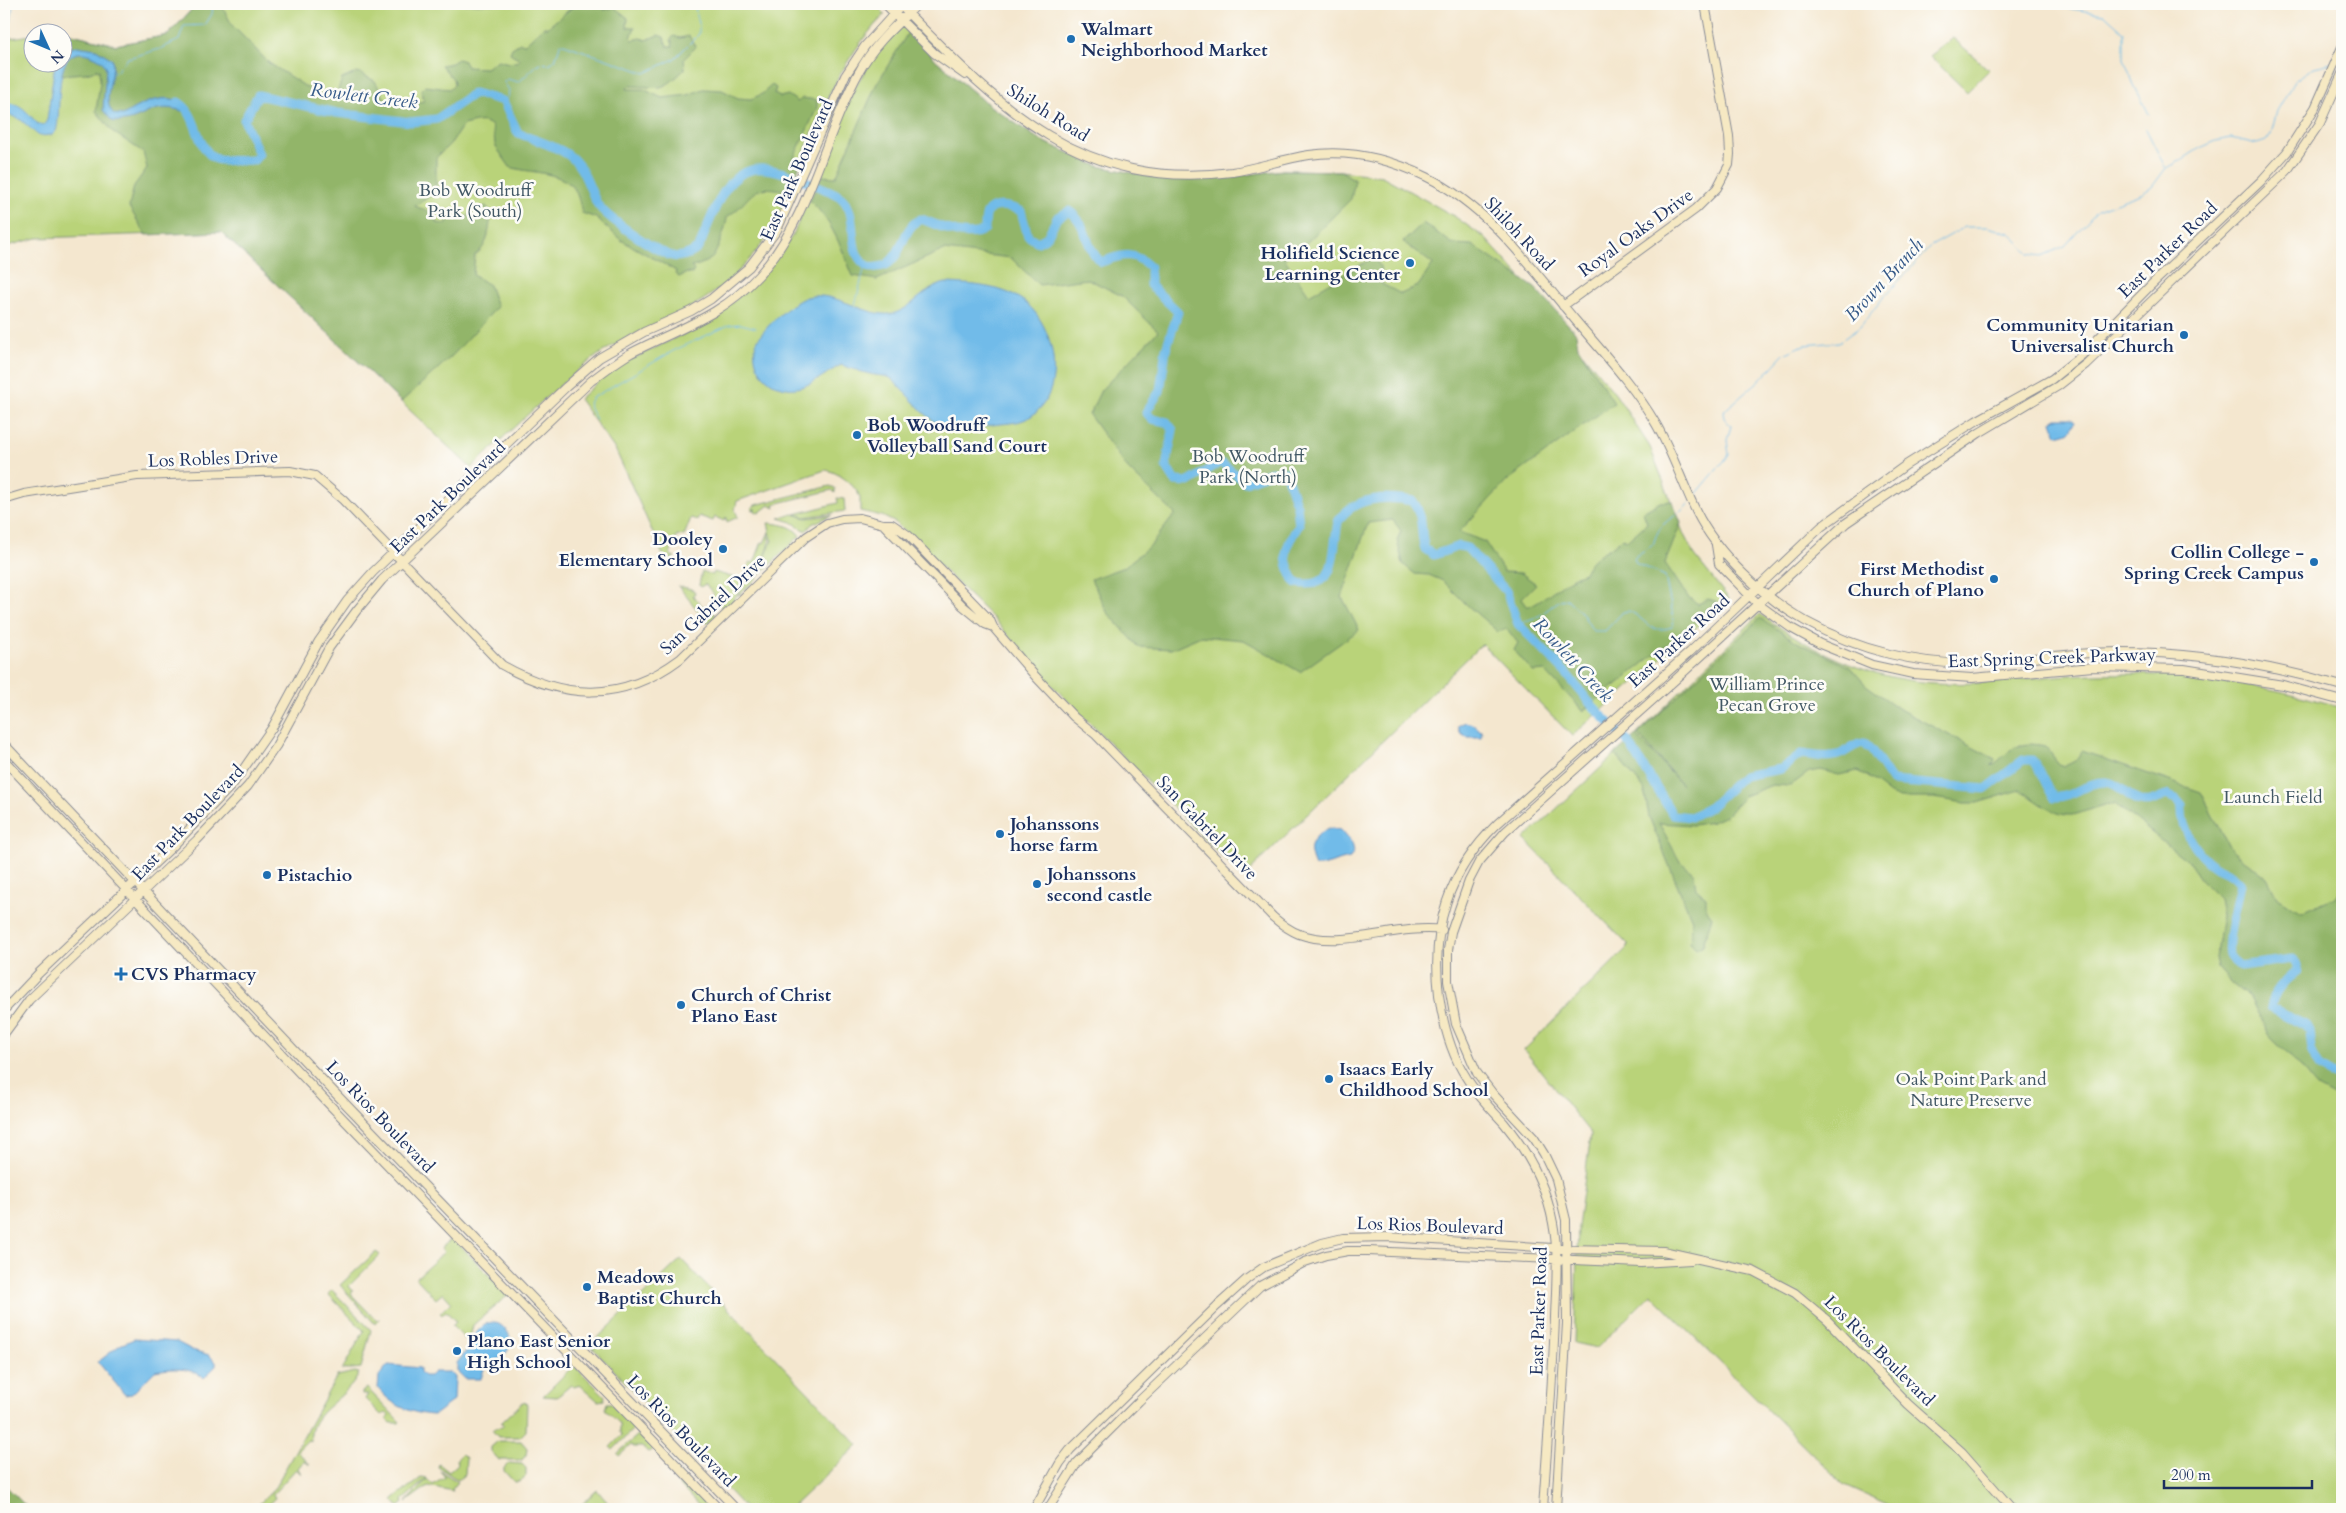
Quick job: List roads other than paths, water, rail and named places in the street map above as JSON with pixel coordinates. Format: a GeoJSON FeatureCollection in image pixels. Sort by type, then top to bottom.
{"type":"FeatureCollection","features":[{"type":"Feature","properties":{"kind":"main road","name":"Shiloh Road"},"geometry":{"type":"LineString","coordinates":[[885,4],[934,53],[983,87]]}},
{"type":"Feature","properties":{"kind":"main road","name":"East Park Boulevard"},"geometry":{"type":"LineString","coordinates":[[4,1034],[24,1007],[233,804],[276,746],[315,672],[345,624],[382,580],[591,381],[629,354],[696,323],[740,292],[758,275],[788,234],[859,71],[870,54],[918,4]]}},
{"type":"Feature","properties":{"kind":"main road","name":"Royal Oaks Drive"},"geometry":{"type":"LineString","coordinates":[[1563,306],[1696,209],[1709,198],[1724,177],[1728,165],[1730,140],[1705,4]]}},
{"type":"Feature","properties":{"kind":"main road","name":"Shiloh Road"},"geometry":{"type":"LineString","coordinates":[[901,5],[993,98],[1060,142],[1093,158],[1138,170],[1189,175],[1234,172],[1311,155],[1363,155],[1408,168],[1434,180],[1484,215],[1627,382],[1645,406],[1668,445],[1695,510],[1716,545],[1759,587]]}},
{"type":"Feature","properties":{"kind":"main road","name":"East Park Boulevard"},"geometry":{"type":"LineString","coordinates":[[4,1010],[18,994],[224,796],[263,742],[304,665],[336,616],[373,572],[394,554],[566,387],[599,358],[644,332],[691,311],[730,284],[763,250],[776,230],[845,76],[865,46],[901,5]]}},
{"type":"Feature","properties":{"kind":"main road","name":"East Parker Road"},"geometry":{"type":"LineString","coordinates":[[1543,1509],[1554,1340],[1557,1247],[1551,1213],[1538,1174],[1522,1147],[1474,1090],[1456,1058],[1444,1026],[1436,976],[1439,930],[1446,900],[1461,869],[1477,845],[1497,824],[1668,672],[1815,533],[1880,484],[1954,434],[2052,378],[2076,360],[2169,267],[2261,181],[2287,152],[2305,126],[2342,48]]}},
{"type":"Feature","properties":{"kind":"main road","name":"East Parker Road"},"geometry":{"type":"LineString","coordinates":[[1556,1509],[1567,1323],[1568,1248],[1564,1207],[1556,1179],[1534,1138],[1484,1082],[1471,1063],[1453,1013],[1448,981],[1451,932],[1459,904],[1479,862],[1506,832],[1840,528],[1998,421],[2058,386],[2083,367],[2282,176],[2315,132],[2342,74]]}},
{"type":"Feature","properties":{"kind":"main road"},"geometry":{"type":"LineString","coordinates":[[2305,126],[2315,132]]}},
{"type":"Feature","properties":{"kind":"main road"},"geometry":{"type":"LineString","coordinates":[[2190,248],[2198,257]]}},
{"type":"Feature","properties":{"kind":"main road"},"geometry":{"type":"LineString","coordinates":[[2169,267],[2177,276]]}},
{"type":"Feature","properties":{"kind":"main road"},"geometry":{"type":"LineString","coordinates":[[2151,285],[2159,294]]}},
{"type":"Feature","properties":{"kind":"main road"},"geometry":{"type":"LineString","coordinates":[[2112,326],[2119,332]]}},
{"type":"Feature","properties":{"kind":"main road"},"geometry":{"type":"LineString","coordinates":[[2076,360],[2083,367]]}},
{"type":"Feature","properties":{"kind":"main road"},"geometry":{"type":"LineString","coordinates":[[2052,378],[2058,386]]}},
{"type":"Feature","properties":{"kind":"main road"},"geometry":{"type":"LineString","coordinates":[[1993,411],[1998,421]]}},
{"type":"Feature","properties":{"kind":"main road","name":"Los Robles Drive"},"geometry":{"type":"LineString","coordinates":[[4,500],[24,494],[137,476],[290,471],[307,473],[323,481],[394,554]]}},
{"type":"Feature","properties":{"kind":"main road"},"geometry":{"type":"LineString","coordinates":[[1880,484],[1887,495]]}},
{"type":"Feature","properties":{"kind":"main road","name":"San Gabriel Drive"},"geometry":{"type":"LineString","coordinates":[[394,554],[502,665],[534,682],[570,690],[595,692],[633,685],[664,670],[680,659],[806,537],[819,527],[834,521],[850,518],[867,519],[883,524],[963,606],[985,624],[993,627],[1026,667],[1060,703],[1096,735],[1273,918],[1300,934],[1324,938],[1421,929],[1451,932]]}},
{"type":"Feature","properties":{"kind":"main road","name":"Shiloh Road"},"geometry":{"type":"LineString","coordinates":[[1716,545],[1719,564],[1750,596]]}},
{"type":"Feature","properties":{"kind":"main road","name":"East Spring Creek Parkway"},"geometry":{"type":"LineString","coordinates":[[1759,587],[1780,606],[1824,631],[1873,650],[1899,656],[1938,662],[1979,663],[2027,657],[2112,652],[2185,656],[2271,668],[2342,686]]}},
{"type":"Feature","properties":{"kind":"main road","name":"East Spring Creek Parkway"},"geometry":{"type":"LineString","coordinates":[[1750,596],[1791,628],[1820,644],[1872,665],[1913,674],[1940,677],[1987,678],[2029,672],[2093,667],[2184,670],[2283,685],[2342,701]]}},
{"type":"Feature","properties":{"kind":"main road"},"geometry":{"type":"LineString","coordinates":[[2184,670],[2185,656]]}},
{"type":"Feature","properties":{"kind":"main road"},"geometry":{"type":"LineString","coordinates":[[2027,657],[2029,672]]}},
{"type":"Feature","properties":{"kind":"main road","name":"Los Rios Boulevard"},"geometry":{"type":"LineString","coordinates":[[4,744],[482,1246],[736,1509]]}},
{"type":"Feature","properties":{"kind":"main road","name":"Los Rios Boulevard"},"geometry":{"type":"LineString","coordinates":[[4,760],[452,1232],[719,1509]]}},
{"type":"Feature","properties":{"kind":"main road"},"geometry":{"type":"LineString","coordinates":[[224,796],[233,804]]}},
{"type":"Feature","properties":{"kind":"main road"},"geometry":{"type":"LineString","coordinates":[[1497,824],[1506,832]]}},
{"type":"Feature","properties":{"kind":"main road"},"geometry":{"type":"LineString","coordinates":[[72,832],[82,826]]}},
{"type":"Feature","properties":{"kind":"main road"},"geometry":{"type":"LineString","coordinates":[[1461,869],[1472,875]]}},
{"type":"Feature","properties":{"kind":"main road"},"geometry":{"type":"LineString","coordinates":[[192,959],[201,950]]}},
{"type":"Feature","properties":{"kind":"main road"},"geometry":{"type":"LineString","coordinates":[[58,957],[66,965]]}},
{"type":"Feature","properties":{"kind":"main road"},"geometry":{"type":"LineString","coordinates":[[452,1232],[462,1230],[482,1246]]}},
{"type":"Feature","properties":{"kind":"main road","name":"Los Rios Boulevard"},"geometry":{"type":"LineString","coordinates":[[1034,1509],[1060,1463],[1070,1450],[1247,1279],[1264,1267],[1306,1248],[1343,1238],[1388,1237],[1672,1252],[1696,1260],[1753,1271],[1782,1285],[1810,1305],[1908,1404],[1962,1452],[2012,1509]]}},
{"type":"Feature","properties":{"kind":"main road","name":"Los Rios Boulevard"},"geometry":{"type":"LineString","coordinates":[[1048,1509],[1073,1469],[1091,1448],[1260,1286],[1312,1260],[1348,1251],[1641,1262],[1696,1260]]}},
{"type":"Feature","properties":{"kind":"main road"},"geometry":{"type":"LineString","coordinates":[[508,1290],[517,1281]]}},
{"type":"Feature","properties":{"kind":"main road"},"geometry":{"type":"LineString","coordinates":[[1545,1480],[1558,1482]]}},
{"type":"Feature","properties":{"kind":"water"},"geometry":{"type":"Polygon","coordinates":[[[77,46],[96,49],[112,59],[113,66],[108,102],[114,114],[123,115],[138,106],[163,99],[180,101],[188,106],[182,111],[161,108],[131,120],[112,121],[103,110],[106,69],[101,61],[95,57],[79,53],[72,56],[72,48],[77,46]]]}},
{"type":"Feature","properties":{"kind":"water"},"geometry":{"type":"Polygon","coordinates":[[[54,72],[63,72],[59,93],[58,121],[56,131],[52,135],[39,136],[21,120],[10,115],[4,122],[4,103],[20,106],[38,124],[44,125],[47,120],[54,72]]]}},
{"type":"Feature","properties":{"kind":"water"},"geometry":{"type":"Polygon","coordinates":[[[946,283],[986,287],[1014,295],[1034,311],[1043,325],[1050,341],[1053,377],[1049,393],[1041,407],[1028,418],[964,432],[955,432],[940,426],[918,407],[893,380],[887,377],[873,375],[841,365],[811,383],[792,388],[775,384],[761,373],[757,365],[755,347],[757,341],[767,327],[782,313],[802,299],[811,296],[821,296],[874,312],[892,314],[907,307],[929,290],[946,283]]]}},
{"type":"Feature","properties":{"kind":"water"},"geometry":{"type":"Polygon","coordinates":[[[2057,418],[2071,418],[2075,421],[2071,431],[2057,435],[2052,421],[2057,418]]]}},
{"type":"Feature","properties":{"kind":"water"},"geometry":{"type":"Polygon","coordinates":[[[1465,722],[1473,724],[1482,732],[1481,737],[1467,737],[1460,732],[1458,726],[1465,722]]]}},
{"type":"Feature","properties":{"kind":"water"},"geometry":{"type":"Polygon","coordinates":[[[1329,828],[1341,830],[1352,843],[1354,851],[1350,858],[1315,866],[1311,853],[1312,843],[1318,835],[1329,828]]]}},
{"type":"Feature","properties":{"kind":"water"},"geometry":{"type":"Polygon","coordinates":[[[494,1322],[504,1328],[510,1336],[511,1341],[508,1350],[502,1357],[484,1369],[481,1379],[465,1379],[457,1371],[457,1363],[473,1342],[472,1337],[485,1324],[494,1322]]]}},
{"type":"Feature","properties":{"kind":"water"},"geometry":{"type":"Polygon","coordinates":[[[134,1339],[177,1342],[192,1350],[209,1355],[216,1362],[216,1366],[204,1378],[187,1370],[167,1369],[155,1371],[132,1394],[125,1395],[98,1362],[120,1345],[134,1339]]]}},
{"type":"Feature","properties":{"kind":"water"},"geometry":{"type":"Polygon","coordinates":[[[388,1365],[420,1368],[420,1372],[424,1376],[430,1376],[434,1372],[450,1372],[455,1377],[454,1400],[434,1415],[418,1413],[403,1408],[389,1400],[378,1388],[379,1376],[388,1365]]]}},
{"type":"Feature","properties":{"kind":"waterway"},"geometry":{"type":"LineString","coordinates":[[4,27],[11,22],[13,4]]}},
{"type":"Feature","properties":{"kind":"waterway"},"geometry":{"type":"LineString","coordinates":[[111,72],[115,73],[128,58],[160,49],[179,40],[184,26],[205,25],[212,14],[213,4]]}},
{"type":"Feature","properties":{"kind":"waterway"},"geometry":{"type":"LineString","coordinates":[[503,101],[508,98],[509,90],[504,82],[507,79],[519,82],[539,63],[549,64],[555,60],[561,43],[645,73],[674,59],[699,34],[699,23],[694,4]]}},
{"type":"Feature","properties":{"kind":"waterway"},"geometry":{"type":"LineString","coordinates":[[2056,4],[2072,9],[2104,14],[2124,32],[2124,59],[2134,85],[2149,114]]}},
{"type":"Feature","properties":{"kind":"waterway","name":"Brown Branch"},"geometry":{"type":"LineString","coordinates":[[1693,498],[1729,455],[1727,440],[1731,426],[1724,418],[1723,412],[1761,379],[1784,354],[1804,345],[1839,342],[1860,327],[1882,299],[1931,246],[1965,227],[1987,227],[2010,233],[2029,254],[2042,256],[2065,246],[2097,210],[2143,193],[2152,187],[2166,168],[2200,148],[2216,141],[2231,138],[2257,144],[2266,141],[2271,134],[2277,111],[2294,81],[2314,67],[2332,63]]}},
{"type":"Feature","properties":{"kind":"waterway","name":"Rowlett Creek"},"geometry":{"type":"LineString","coordinates":[[178,102],[190,114],[200,139],[209,154],[219,160],[234,161],[254,160],[259,154],[244,120],[258,95],[337,113],[411,122],[437,119],[474,93],[503,101],[518,133],[556,148],[573,159],[582,171],[598,205],[603,211],[642,240],[662,252],[676,257],[687,255],[698,247],[727,187],[742,174],[751,170],[769,170],[791,175],[842,198],[848,207],[851,218],[856,252],[861,261],[871,268],[884,266],[892,260],[910,228],[921,219],[953,231],[970,234],[978,233],[985,229],[986,215],[990,210],[998,206],[1008,207],[1021,211],[1028,236],[1038,242],[1047,237],[1057,218],[1069,211],[1080,222],[1092,250],[1101,262],[1127,255],[1138,258],[1150,267],[1150,285],[1178,312],[1166,349],[1160,391],[1146,412],[1152,419],[1167,422],[1173,430],[1166,466],[1175,481],[1189,482],[1219,463],[1223,464],[1245,482],[1272,472],[1285,472],[1297,506],[1299,525],[1290,540],[1286,553],[1288,567],[1296,583],[1308,584],[1318,582],[1329,572],[1332,564],[1338,521],[1354,506],[1383,498],[1413,501],[1419,513],[1425,549],[1434,555],[1459,546],[1467,548],[1506,591],[1518,624],[1566,673],[1589,702],[1629,743],[1673,815],[1691,817],[1710,807],[1743,776],[1781,769],[1801,754],[1824,757],[1834,756],[1864,743],[1872,751],[1892,781],[1986,789],[2023,760],[2032,760],[2054,797],[2061,797],[2093,784],[2106,782],[2116,785],[2139,801],[2149,802],[2166,795],[2176,799],[2182,806],[2184,823],[2196,848],[2208,861],[2232,875],[2240,884],[2230,930],[2228,948],[2230,957],[2240,966],[2293,959],[2297,965],[2297,971],[2280,987],[2274,996],[2271,1008],[2305,1025],[2309,1032],[2311,1049],[2319,1066],[2330,1075],[2337,1075],[2342,1070]]}},
{"type":"Feature","properties":{"kind":"waterway"},"geometry":{"type":"LineString","coordinates":[[2146,129],[2165,167]]}},
{"type":"Feature","properties":{"kind":"waterway"},"geometry":{"type":"LineString","coordinates":[[855,305],[865,266]]}},
{"type":"Feature","properties":{"kind":"waterway"},"geometry":{"type":"LineString","coordinates":[[596,419],[589,406],[592,398],[673,351],[729,325],[741,324],[756,328]]}},
{"type":"Feature","properties":{"kind":"waterway","name":"Brown Branch"},"geometry":{"type":"LineString","coordinates":[[1518,624],[1539,616],[1560,600],[1567,599],[1582,613],[1593,631],[1605,631],[1623,612],[1629,611],[1653,628],[1664,629],[1672,627],[1674,620],[1665,576],[1637,564],[1634,559],[1653,545],[1656,536],[1664,524],[1689,503]]}},
{"type":"Feature","properties":{"kind":"place","name":"Walmart Neighborhood Market"},"geometry":{"type":"Point","coordinates":[1071,39]}},
{"type":"Feature","properties":{"kind":"place","name":"Holifield Science Learning Center"},"geometry":{"type":"Point","coordinates":[1410,263]}},
{"type":"Feature","properties":{"kind":"place","name":"Community Unitarian Universalist Church"},"geometry":{"type":"Point","coordinates":[2184,335]}},
{"type":"Feature","properties":{"kind":"place","name":"Bob Woodruff Volleyball Sand Court"},"geometry":{"type":"Point","coordinates":[857,435]}},
{"type":"Feature","properties":{"kind":"place","name":"Dooley Elementary School"},"geometry":{"type":"Point","coordinates":[723,549]}},
{"type":"Feature","properties":{"kind":"place","name":"Collin College - Spring Creek Campus"},"geometry":{"type":"Point","coordinates":[2314,562]}},
{"type":"Feature","properties":{"kind":"place","name":"First Methodist Church of Plano"},"geometry":{"type":"Point","coordinates":[1994,579]}},
{"type":"Feature","properties":{"kind":"place","name":"Johanssons horse farm"},"geometry":{"type":"Point","coordinates":[1000,834]}},
{"type":"Feature","properties":{"kind":"place","name":"Pistachio"},"geometry":{"type":"Point","coordinates":[267,875]}},
{"type":"Feature","properties":{"kind":"place","name":"Johanssons second castle"},"geometry":{"type":"Point","coordinates":[1037,884]}},
{"type":"Feature","properties":{"kind":"place","name":"CVS Pharmacy"},"geometry":{"type":"Point","coordinates":[121,974]}},
{"type":"Feature","properties":{"kind":"place","name":"Church of Christ Plano East"},"geometry":{"type":"Point","coordinates":[681,1005]}},
{"type":"Feature","properties":{"kind":"place","name":"Isaacs Early Childhood School"},"geometry":{"type":"Point","coordinates":[1329,1079]}},
{"type":"Feature","properties":{"kind":"place","name":"Meadows Baptist Church"},"geometry":{"type":"Point","coordinates":[587,1287]}},
{"type":"Feature","properties":{"kind":"place","name":"Plano East Senior High School"},"geometry":{"type":"Point","coordinates":[457,1351]}},
{"type":"Feature","properties":{"kind":"park label","name":"Bob Woodruff Park (South)"},"geometry":{"type":"Point","coordinates":[475,200]}},
{"type":"Feature","properties":{"kind":"park label","name":"Bob Woodruff Park (North)"},"geometry":{"type":"Point","coordinates":[1248,466]}},
{"type":"Feature","properties":{"kind":"park label","name":"William Prince Pecan Grove"},"geometry":{"type":"Point","coordinates":[1767,694]}},
{"type":"Feature","properties":{"kind":"park label","name":"Launch Field"},"geometry":{"type":"Point","coordinates":[2273,797]}},
{"type":"Feature","properties":{"kind":"park label","name":"Oak Point Park and Nature Preserve"},"geometry":{"type":"Point","coordinates":[1971,1089]}}]}
